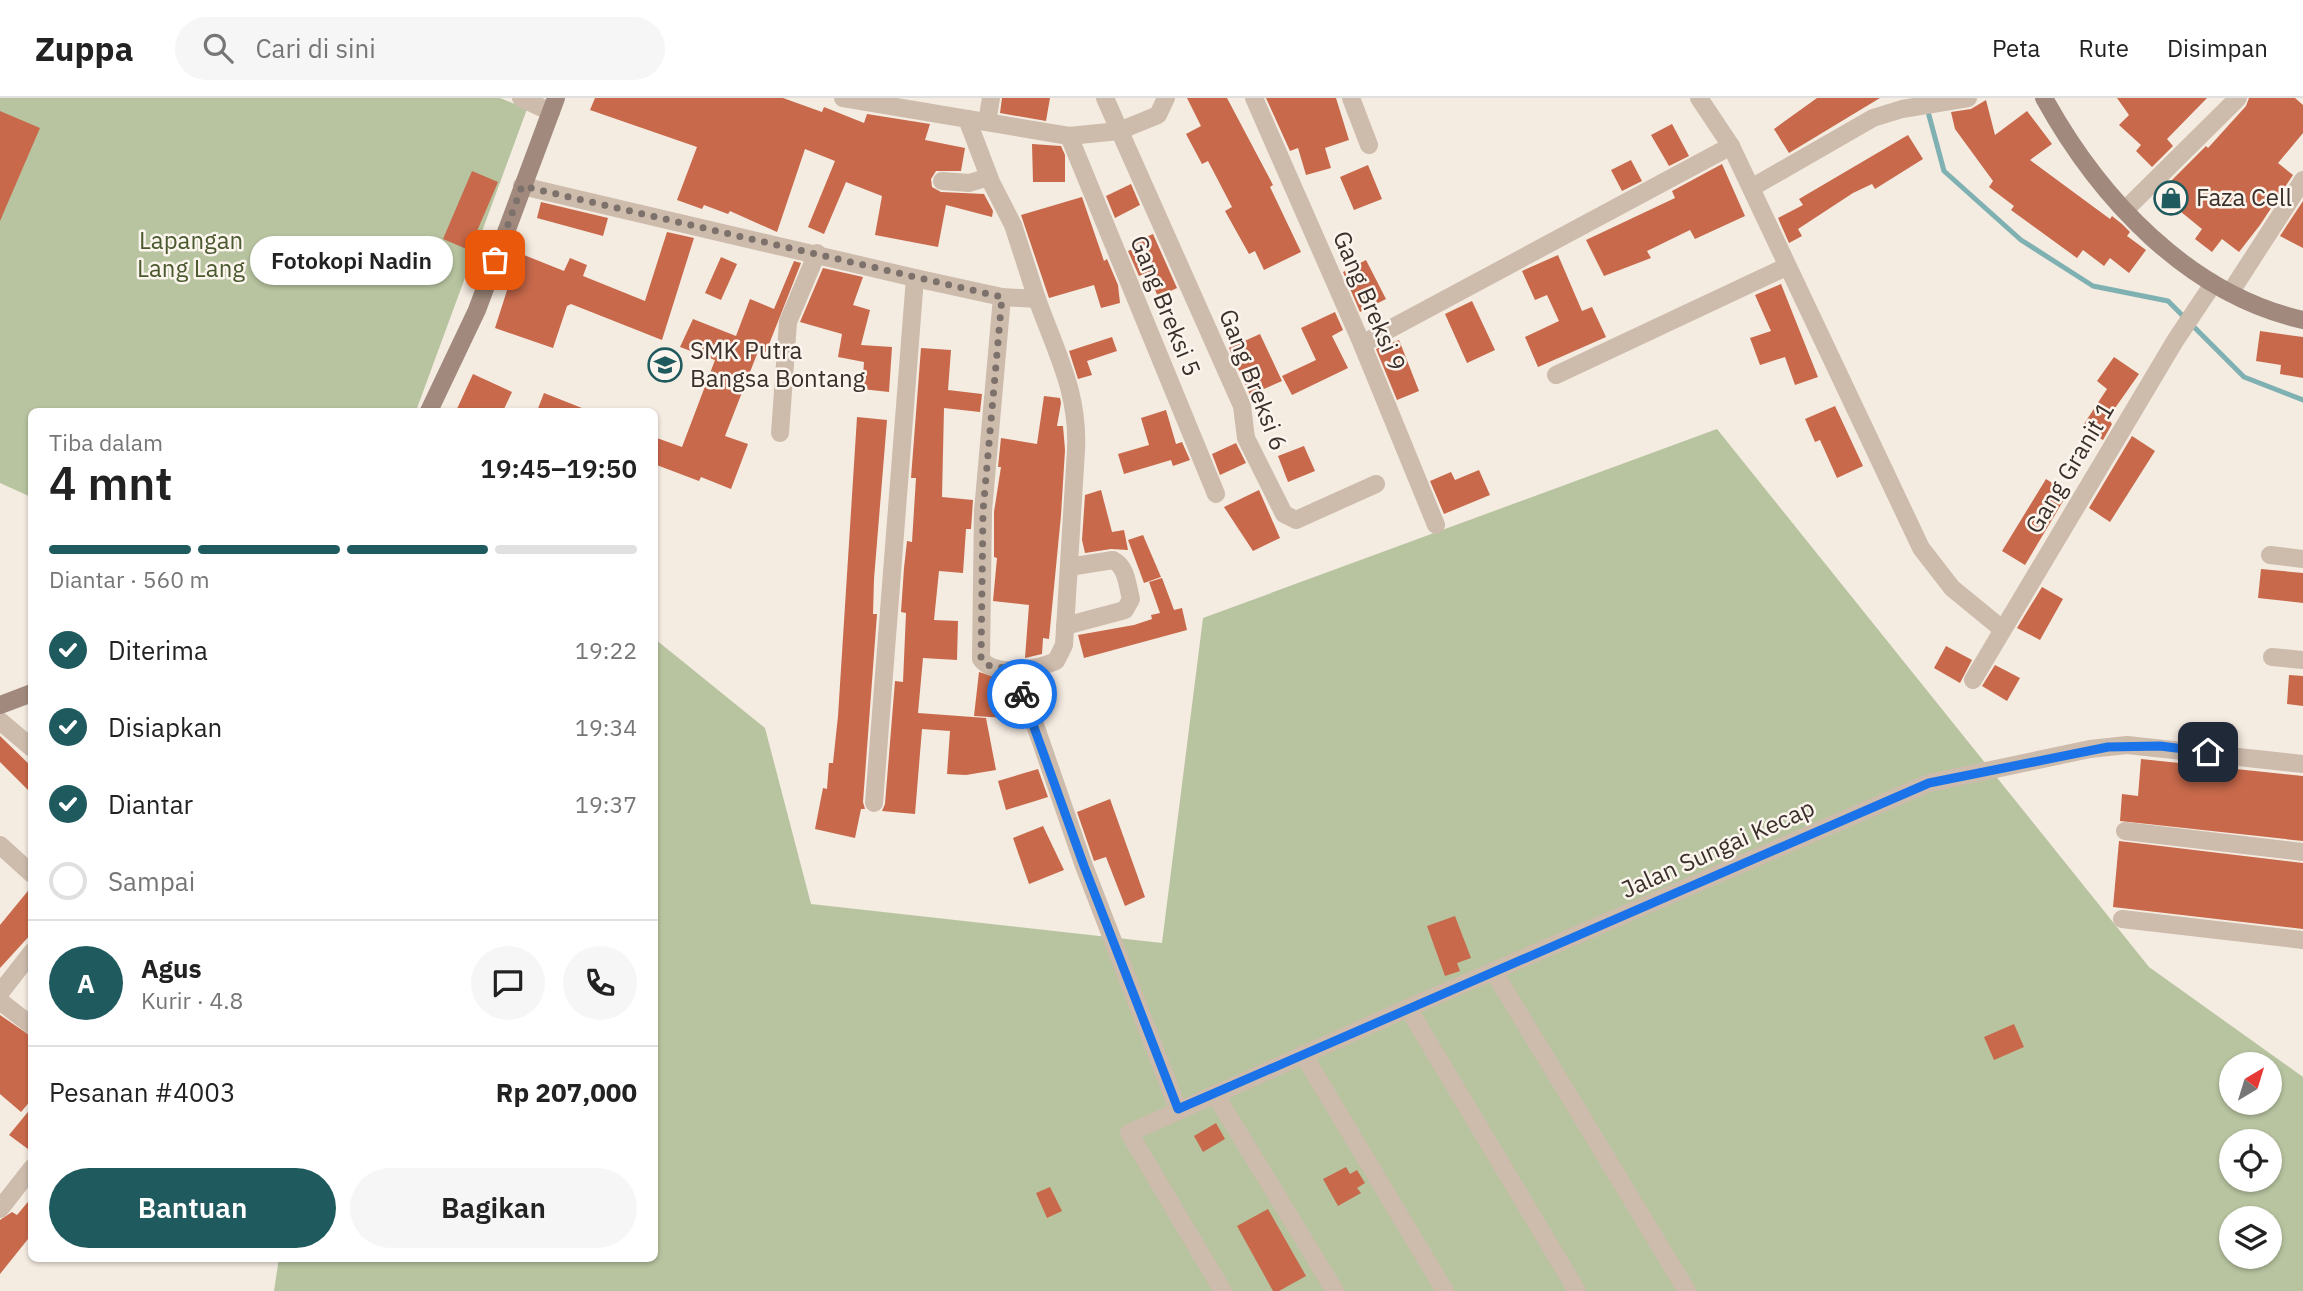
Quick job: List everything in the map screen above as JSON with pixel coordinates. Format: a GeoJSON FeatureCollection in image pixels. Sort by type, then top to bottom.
{"type":"FeatureCollection","features":[{"type":"Feature","properties":{"kind":"street"},"geometry":{"type":"LineString","coordinates":[[430,408],[477,310],[553,105],[521,98]]}},
{"type":"Feature","properties":{"kind":"street"},"geometry":{"type":"LineString","coordinates":[[843,98],[926,105],[967,119],[1069,136],[1119,131],[1158,115],[1166,98]]}},
{"type":"Feature","properties":{"kind":"street"},"geometry":{"type":"LineString","coordinates":[[987,122],[991,98]]}},
{"type":"Feature","properties":{"kind":"street"},"geometry":{"type":"LineString","coordinates":[[1105,98],[1119,131]]}},
{"type":"Feature","properties":{"kind":"street","name":"Gang Breksi 9"},"geometry":{"type":"LineString","coordinates":[[1254,98],[1362,344],[1436,525]]}},
{"type":"Feature","properties":{"kind":"street"},"geometry":{"type":"LineString","coordinates":[[1351,98],[1369,145]]}},
{"type":"Feature","properties":{"kind":"street"},"geometry":{"type":"LineString","coordinates":[[1699,98],[1731,146],[1921,548],[1952,589],[2003,629]]}},
{"type":"Feature","properties":{"kind":"street"},"geometry":{"type":"LineString","coordinates":[[1751,188],[1848,130],[1902,109],[1968,98]]}},
{"type":"Feature","properties":{"kind":"street"},"geometry":{"type":"LineString","coordinates":[[2044,98],[2088,168],[2167,250],[2213,284],[2230,293],[2258,307],[2303,320]]}},
{"type":"Feature","properties":{"kind":"street"},"geometry":{"type":"LineString","coordinates":[[2126,210],[2238,98]]}},
{"type":"Feature","properties":{"kind":"street"},"geometry":{"type":"LineString","coordinates":[[967,119],[989,177],[1013,225],[1037,299],[1072,391],[1077,418],[1065,645],[1056,661],[1016,670],[987,665],[981,659],[984,498],[1002,297]]}},
{"type":"Feature","properties":{"kind":"street","name":"Gang Breksi 6"},"geometry":{"type":"LineString","coordinates":[[1119,131],[1242,406],[1246,438],[1284,514],[1296,520],[1377,484]]}},
{"type":"Feature","properties":{"kind":"street","name":"Gang Breksi 5"},"geometry":{"type":"LineString","coordinates":[[1069,136],[1216,494]]}},
{"type":"Feature","properties":{"kind":"street"},"geometry":{"type":"LineString","coordinates":[[1362,344],[1731,146]]}},
{"type":"Feature","properties":{"kind":"street"},"geometry":{"type":"LineString","coordinates":[[942,181],[969,183],[989,177]]}},
{"type":"Feature","properties":{"kind":"street"},"geometry":{"type":"LineString","coordinates":[[2230,293],[2303,180]]}},
{"type":"Feature","properties":{"kind":"street"},"geometry":{"type":"LineString","coordinates":[[522,186],[915,278],[1002,297],[1037,299]]}},
{"type":"Feature","properties":{"kind":"street"},"geometry":{"type":"LineString","coordinates":[[780,433],[788,322],[817,253]]}},
{"type":"Feature","properties":{"kind":"street"},"geometry":{"type":"LineString","coordinates":[[1556,375],[1786,267]]}},
{"type":"Feature","properties":{"kind":"street"},"geometry":{"type":"LineString","coordinates":[[874,803],[915,278]]}},
{"type":"Feature","properties":{"kind":"street","name":"Gang Granit 1"},"geometry":{"type":"LineString","coordinates":[[1973,680],[2175,341],[2213,284]]}},
{"type":"Feature","properties":{"kind":"street"},"geometry":{"type":"LineString","coordinates":[[2270,555],[2303,559]]}},
{"type":"Feature","properties":{"kind":"street"},"geometry":{"type":"LineString","coordinates":[[1065,626],[1125,610],[1130,599],[1123,568],[1119,563],[1113,560],[1069,567]]}},
{"type":"Feature","properties":{"kind":"street"},"geometry":{"type":"LineString","coordinates":[[2272,657],[2303,660]]}},
{"type":"Feature","properties":{"kind":"street"},"geometry":{"type":"LineString","coordinates":[[1016,670],[1084,866],[1178,1109]]}},
{"type":"Feature","properties":{"kind":"street"},"geometry":{"type":"LineString","coordinates":[[0,705],[28,694]]}},
{"type":"Feature","properties":{"kind":"street"},"geometry":{"type":"LineString","coordinates":[[0,721],[28,745]]}},
{"type":"Feature","properties":{"kind":"street","name":"Jalan Sungai Kecap"},"geometry":{"type":"LineString","coordinates":[[1223,1291],[1129,1132],[1929,783],[2090,749],[2127,745],[2303,764]]}},
{"type":"Feature","properties":{"kind":"street"},"geometry":{"type":"LineString","coordinates":[[2125,831],[2303,852]]}},
{"type":"Feature","properties":{"kind":"street"},"geometry":{"type":"LineString","coordinates":[[0,845],[28,870]]}},
{"type":"Feature","properties":{"kind":"street"},"geometry":{"type":"LineString","coordinates":[[2122,919],[2303,940]]}},
{"type":"Feature","properties":{"kind":"street"},"geometry":{"type":"LineString","coordinates":[[0,993],[28,957]]}},
{"type":"Feature","properties":{"kind":"street"},"geometry":{"type":"LineString","coordinates":[[1494,972],[1687,1291]]}},
{"type":"Feature","properties":{"kind":"street"},"geometry":{"type":"LineString","coordinates":[[0,1001],[28,1023]]}},
{"type":"Feature","properties":{"kind":"street"},"geometry":{"type":"LineString","coordinates":[[1408,1008],[1577,1291]]}},
{"type":"Feature","properties":{"kind":"street"},"geometry":{"type":"LineString","coordinates":[[1303,1054],[1446,1291]]}},
{"type":"Feature","properties":{"kind":"street"},"geometry":{"type":"LineString","coordinates":[[1215,1094],[1335,1291]]}},
{"type":"Feature","properties":{"kind":"street"},"geometry":{"type":"LineString","coordinates":[[0,1209],[28,1173]]}},
{"type":"Feature","properties":{"kind":"green space","name":"Lapangan Lang Lang"},"geometry":{"type":"Polygon","coordinates":[[[0,98],[500,98],[527,109],[417,408],[28,408],[28,496],[0,483],[0,98]]]}},
{"type":"Feature","properties":{"kind":"green space"},"geometry":{"type":"Polygon","coordinates":[[[1717,429],[2149,967],[2268,1052],[2219,1052],[2219,1115],[2282,1115],[2282,1062],[2303,1077],[2303,1291],[274,1291],[278,1262],[658,1262],[658,641],[765,728],[811,904],[1162,943],[1203,618],[1717,429]]]}},
{"type":"Feature","properties":{"kind":"building"},"geometry":{"type":"Polygon","coordinates":[[[595,98],[783,98],[822,112],[824,107],[864,123],[867,114],[930,124],[925,140],[965,148],[961,171],[936,171],[931,179],[932,187],[941,192],[984,194],[993,211],[992,217],[946,205],[938,247],[875,235],[882,196],[846,182],[824,234],[808,227],[835,161],[805,149],[777,232],[730,211],[728,214],[704,205],[702,209],[677,200],[697,147],[590,110],[595,98]]]}},
{"type":"Feature","properties":{"kind":"building"},"geometry":{"type":"Polygon","coordinates":[[[1002,98],[1050,98],[1046,121],[1000,113],[1002,98]]]}},
{"type":"Feature","properties":{"kind":"building"},"geometry":{"type":"Polygon","coordinates":[[[1187,98],[1227,98],[1273,185],[1270,187],[1301,252],[1264,270],[1255,251],[1249,254],[1225,211],[1232,207],[1208,161],[1202,164],[1186,134],[1201,126],[1187,98]]]}},
{"type":"Feature","properties":{"kind":"building"},"geometry":{"type":"Polygon","coordinates":[[[1266,98],[1336,98],[1349,140],[1325,148],[1331,168],[1306,175],[1298,148],[1290,151],[1266,98]]]}},
{"type":"Feature","properties":{"kind":"building"},"geometry":{"type":"Polygon","coordinates":[[[1817,98],[1880,98],[1789,153],[1774,129],[1817,98]]]}},
{"type":"Feature","properties":{"kind":"building"},"geometry":{"type":"Polygon","coordinates":[[[2117,98],[2207,98],[2167,139],[2173,146],[2152,167],[2136,151],[2141,145],[2119,125],[2129,115],[2117,98]]]}},
{"type":"Feature","properties":{"kind":"building"},"geometry":{"type":"Polygon","coordinates":[[[2249,98],[2295,98],[2303,105],[2303,133],[2278,163],[2293,175],[2239,252],[2222,239],[2212,252],[2195,239],[2202,229],[2175,207],[2170,213],[2153,199],[2206,146],[2208,148],[2246,106],[2249,98]]]}},
{"type":"Feature","properties":{"kind":"building"},"geometry":{"type":"Polygon","coordinates":[[[1986,100],[1995,135],[2027,111],[2052,144],[2030,160],[2110,219],[2112,216],[2130,232],[2127,236],[2146,250],[2129,273],[2110,258],[2104,266],[2083,250],[2077,258],[2011,210],[2014,206],[1989,187],[1993,181],[1955,129],[1951,112],[1971,109],[1986,100]]]}},
{"type":"Feature","properties":{"kind":"building"},"geometry":{"type":"Polygon","coordinates":[[[0,111],[40,128],[0,221],[0,111]]]}},
{"type":"Feature","properties":{"kind":"building"},"geometry":{"type":"Polygon","coordinates":[[[1672,124],[1689,156],[1669,166],[1651,135],[1672,124]]]}},
{"type":"Feature","properties":{"kind":"building"},"geometry":{"type":"Polygon","coordinates":[[[1908,135],[1923,159],[1875,189],[1872,184],[1853,193],[1798,229],[1802,236],[1789,243],[1778,218],[1803,205],[1799,199],[1908,135]]]}},
{"type":"Feature","properties":{"kind":"building"},"geometry":{"type":"Polygon","coordinates":[[[1032,144],[1061,146],[1065,155],[1065,182],[1033,182],[1032,144]]]}},
{"type":"Feature","properties":{"kind":"building"},"geometry":{"type":"Polygon","coordinates":[[[1631,160],[1642,181],[1622,191],[1611,170],[1631,160]]]}},
{"type":"Feature","properties":{"kind":"building"},"geometry":{"type":"Polygon","coordinates":[[[1722,164],[1745,216],[1695,239],[1690,230],[1647,251],[1651,258],[1604,276],[1586,240],[1675,198],[1672,191],[1722,164]]]}},
{"type":"Feature","properties":{"kind":"building"},"geometry":{"type":"Polygon","coordinates":[[[1368,165],[1382,199],[1354,210],[1340,177],[1368,165]]]}},
{"type":"Feature","properties":{"kind":"building"},"geometry":{"type":"Polygon","coordinates":[[[472,171],[498,182],[469,250],[443,239],[472,171]]]}},
{"type":"Feature","properties":{"kind":"building"},"geometry":{"type":"Polygon","coordinates":[[[1131,184],[1140,205],[1115,218],[1106,196],[1131,184]]]}},
{"type":"Feature","properties":{"kind":"building"},"geometry":{"type":"Polygon","coordinates":[[[1082,197],[1104,261],[1107,259],[1118,285],[1120,303],[1101,308],[1094,285],[1049,298],[1021,215],[1082,197]]]}},
{"type":"Feature","properties":{"kind":"building"},"geometry":{"type":"Polygon","coordinates":[[[2303,201],[2303,248],[2280,236],[2303,201]]]}},
{"type":"Feature","properties":{"kind":"building"},"geometry":{"type":"Polygon","coordinates":[[[541,202],[608,218],[603,236],[537,218],[541,202]]]}},
{"type":"Feature","properties":{"kind":"building"},"geometry":{"type":"Polygon","coordinates":[[[667,232],[694,238],[662,340],[571,304],[567,306],[553,348],[495,328],[519,253],[564,271],[570,258],[587,265],[583,276],[645,301],[667,232]]]}},
{"type":"Feature","properties":{"kind":"building"},"geometry":{"type":"Polygon","coordinates":[[[1153,234],[1177,288],[1158,297],[1148,272],[1139,276],[1128,251],[1137,247],[1135,242],[1153,234]]]}},
{"type":"Feature","properties":{"kind":"building"},"geometry":{"type":"Polygon","coordinates":[[[1558,255],[1582,311],[1592,307],[1606,337],[1538,367],[1525,337],[1559,321],[1547,295],[1535,300],[1522,271],[1558,255]]]}},
{"type":"Feature","properties":{"kind":"building"},"geometry":{"type":"Polygon","coordinates":[[[721,257],[737,264],[721,300],[705,293],[721,257]]]}},
{"type":"Feature","properties":{"kind":"building"},"geometry":{"type":"Polygon","coordinates":[[[1366,260],[1386,299],[1360,312],[1343,272],[1366,260]]]}},
{"type":"Feature","properties":{"kind":"building"},"geometry":{"type":"Polygon","coordinates":[[[794,261],[801,263],[766,352],[759,349],[725,436],[748,444],[731,489],[701,477],[699,481],[658,466],[658,438],[682,447],[715,360],[680,347],[693,319],[736,336],[750,299],[774,309],[794,261]]]}},
{"type":"Feature","properties":{"kind":"building"},"geometry":{"type":"Polygon","coordinates":[[[823,268],[863,277],[853,305],[870,310],[861,345],[892,347],[889,392],[862,389],[864,362],[838,357],[842,334],[800,322],[823,268]]]}},
{"type":"Feature","properties":{"kind":"building"},"geometry":{"type":"Polygon","coordinates":[[[1781,284],[1818,377],[1795,385],[1785,357],[1760,365],[1750,338],[1771,331],[1755,295],[1781,284]]]}},
{"type":"Feature","properties":{"kind":"building"},"geometry":{"type":"Polygon","coordinates":[[[1472,301],[1495,350],[1467,363],[1445,314],[1472,301]]]}},
{"type":"Feature","properties":{"kind":"building"},"geometry":{"type":"Polygon","coordinates":[[[1335,312],[1343,330],[1332,336],[1348,368],[1292,395],[1282,376],[1316,360],[1301,328],[1335,312]]]}},
{"type":"Feature","properties":{"kind":"building"},"geometry":{"type":"Polygon","coordinates":[[[2260,331],[2303,337],[2303,378],[2280,374],[2281,365],[2256,361],[2260,331]]]}},
{"type":"Feature","properties":{"kind":"building"},"geometry":{"type":"Polygon","coordinates":[[[1260,334],[1282,381],[1250,395],[1229,348],[1260,334]]]}},
{"type":"Feature","properties":{"kind":"building"},"geometry":{"type":"Polygon","coordinates":[[[1112,337],[1117,351],[1087,361],[1092,375],[1078,379],[1069,351],[1112,337]]]}},
{"type":"Feature","properties":{"kind":"building"},"geometry":{"type":"Polygon","coordinates":[[[1399,340],[1419,391],[1397,400],[1376,349],[1399,340]]]}},
{"type":"Feature","properties":{"kind":"building"},"geometry":{"type":"Polygon","coordinates":[[[921,348],[951,350],[948,390],[982,394],[980,412],[944,408],[942,497],[973,500],[971,529],[966,529],[963,573],[939,571],[934,620],[958,621],[957,660],[923,658],[918,713],[986,718],[996,770],[966,775],[947,774],[950,731],[922,729],[915,814],[882,811],[885,804],[895,681],[903,682],[906,613],[901,612],[907,541],[912,542],[916,478],[911,478],[921,348]]]}},
{"type":"Feature","properties":{"kind":"building"},"geometry":{"type":"Polygon","coordinates":[[[2114,357],[2139,374],[2108,418],[2112,424],[2103,440],[2082,427],[2107,389],[2097,381],[2114,357]]]}},
{"type":"Feature","properties":{"kind":"building"},"geometry":{"type":"Polygon","coordinates":[[[473,374],[512,392],[504,408],[457,408],[473,374]]]}},
{"type":"Feature","properties":{"kind":"building"},"geometry":{"type":"Polygon","coordinates":[[[544,393],[582,408],[538,408],[544,393]]]}},
{"type":"Feature","properties":{"kind":"building"},"geometry":{"type":"Polygon","coordinates":[[[1044,396],[1060,398],[1061,403],[1057,426],[1063,426],[1065,450],[1061,515],[1049,639],[1043,638],[1042,654],[1025,658],[1029,605],[993,601],[997,558],[994,557],[994,512],[1001,467],[998,467],[1001,438],[1037,444],[1044,396]]]}},
{"type":"Feature","properties":{"kind":"building"},"geometry":{"type":"Polygon","coordinates":[[[1835,406],[1863,466],[1837,478],[1820,440],[1815,442],[1805,419],[1835,406]]]}},
{"type":"Feature","properties":{"kind":"building"},"geometry":{"type":"Polygon","coordinates":[[[1166,410],[1176,444],[1182,442],[1190,460],[1173,466],[1171,460],[1124,474],[1118,454],[1149,445],[1141,418],[1166,410]]]}},
{"type":"Feature","properties":{"kind":"building"},"geometry":{"type":"Polygon","coordinates":[[[857,417],[887,420],[874,579],[873,614],[877,614],[863,802],[865,809],[861,809],[855,838],[815,829],[823,788],[827,789],[829,763],[833,763],[838,716],[857,417]]]}},
{"type":"Feature","properties":{"kind":"building"},"geometry":{"type":"Polygon","coordinates":[[[2132,436],[2155,451],[2110,522],[2089,508],[2132,436]]]}},
{"type":"Feature","properties":{"kind":"building"},"geometry":{"type":"Polygon","coordinates":[[[1236,443],[1246,463],[1220,475],[1212,454],[1236,443]]]}},
{"type":"Feature","properties":{"kind":"building"},"geometry":{"type":"Polygon","coordinates":[[[1304,446],[1315,471],[1288,482],[1278,456],[1304,446]]]}},
{"type":"Feature","properties":{"kind":"building"},"geometry":{"type":"Polygon","coordinates":[[[1479,470],[1490,495],[1444,514],[1430,481],[1451,472],[1455,480],[1479,470]]]}},
{"type":"Feature","properties":{"kind":"building"},"geometry":{"type":"Polygon","coordinates":[[[2046,479],[2068,493],[2025,565],[2002,551],[2046,479]]]}},
{"type":"Feature","properties":{"kind":"building"},"geometry":{"type":"Polygon","coordinates":[[[1101,490],[1112,532],[1124,530],[1128,550],[1111,549],[1085,553],[1082,540],[1085,495],[1101,490]]]}},
{"type":"Feature","properties":{"kind":"building"},"geometry":{"type":"Polygon","coordinates":[[[1259,490],[1280,538],[1253,551],[1224,507],[1259,490]]]}},
{"type":"Feature","properties":{"kind":"building"},"geometry":{"type":"Polygon","coordinates":[[[1143,535],[1161,577],[1144,583],[1128,540],[1143,535]]]}},
{"type":"Feature","properties":{"kind":"building"},"geometry":{"type":"Polygon","coordinates":[[[2261,569],[2303,573],[2303,603],[2258,598],[2261,569]]]}},
{"type":"Feature","properties":{"kind":"building"},"geometry":{"type":"Polygon","coordinates":[[[1162,578],[1174,610],[1182,608],[1187,630],[1084,658],[1078,635],[1134,625],[1160,613],[1149,582],[1162,578]]]}},
{"type":"Feature","properties":{"kind":"building"},"geometry":{"type":"Polygon","coordinates":[[[2042,587],[2063,599],[2040,640],[2017,628],[2042,587]]]}},
{"type":"Feature","properties":{"kind":"building"},"geometry":{"type":"Polygon","coordinates":[[[1946,646],[1972,660],[1960,683],[1934,668],[1946,646]]]}},
{"type":"Feature","properties":{"kind":"building"},"geometry":{"type":"Polygon","coordinates":[[[1995,665],[2020,678],[2007,701],[1982,686],[1995,665]]]}},
{"type":"Feature","properties":{"kind":"building"},"geometry":{"type":"Polygon","coordinates":[[[979,672],[1008,681],[1012,692],[1011,696],[1008,696],[1006,718],[974,716],[979,672]]]}},
{"type":"Feature","properties":{"kind":"building"},"geometry":{"type":"Polygon","coordinates":[[[2289,675],[2303,676],[2303,706],[2287,704],[2289,675]]]}},
{"type":"Feature","properties":{"kind":"building"},"geometry":{"type":"Polygon","coordinates":[[[0,736],[28,763],[28,790],[0,762],[0,736]]]}},
{"type":"Feature","properties":{"kind":"building"},"geometry":{"type":"Polygon","coordinates":[[[2141,759],[2303,776],[2303,841],[2120,821],[2122,794],[2138,796],[2141,759]]]}},
{"type":"Feature","properties":{"kind":"building"},"geometry":{"type":"Polygon","coordinates":[[[1038,769],[1048,797],[1006,810],[998,781],[1038,769]]]}},
{"type":"Feature","properties":{"kind":"building"},"geometry":{"type":"Polygon","coordinates":[[[1110,799],[1145,897],[1125,906],[1106,857],[1094,861],[1077,812],[1110,799]]]}},
{"type":"Feature","properties":{"kind":"building"},"geometry":{"type":"Polygon","coordinates":[[[1043,826],[1064,870],[1029,884],[1013,838],[1043,826]]]}},
{"type":"Feature","properties":{"kind":"building"},"geometry":{"type":"Polygon","coordinates":[[[2119,841],[2303,863],[2303,929],[2113,907],[2119,841]]]}},
{"type":"Feature","properties":{"kind":"building"},"geometry":{"type":"Polygon","coordinates":[[[28,891],[28,937],[0,968],[0,925],[28,891]]]}},
{"type":"Feature","properties":{"kind":"building"},"geometry":{"type":"Polygon","coordinates":[[[1455,916],[1471,958],[1457,963],[1460,971],[1445,976],[1427,926],[1455,916]]]}},
{"type":"Feature","properties":{"kind":"building"},"geometry":{"type":"Polygon","coordinates":[[[0,1015],[28,1034],[28,1104],[21,1112],[0,1094],[0,1015]]]}},
{"type":"Feature","properties":{"kind":"building"},"geometry":{"type":"Polygon","coordinates":[[[2014,1024],[2024,1047],[1994,1060],[1984,1037],[2014,1024]]]}},
{"type":"Feature","properties":{"kind":"building"},"geometry":{"type":"Polygon","coordinates":[[[28,1112],[28,1149],[9,1135],[28,1112]]]}},
{"type":"Feature","properties":{"kind":"building"},"geometry":{"type":"Polygon","coordinates":[[[1216,1123],[1225,1139],[1203,1152],[1194,1136],[1216,1123]]]}},
{"type":"Feature","properties":{"kind":"building"},"geometry":{"type":"Polygon","coordinates":[[[1346,1167],[1350,1174],[1357,1170],[1365,1183],[1357,1188],[1361,1193],[1338,1206],[1323,1179],[1346,1167]]]}},
{"type":"Feature","properties":{"kind":"building"},"geometry":{"type":"Polygon","coordinates":[[[1050,1187],[1062,1211],[1047,1218],[1036,1193],[1050,1187]]]}},
{"type":"Feature","properties":{"kind":"building"},"geometry":{"type":"Polygon","coordinates":[[[28,1202],[28,1239],[0,1274],[0,1220],[12,1212],[17,1215],[28,1202]]]}},
{"type":"Feature","properties":{"kind":"building"},"geometry":{"type":"Polygon","coordinates":[[[1268,1209],[1306,1276],[1279,1291],[1273,1291],[1237,1226],[1268,1209]]]}},
{"type":"Feature","properties":{"kind":"waterway"},"geometry":{"type":"LineString","coordinates":[[1927,108],[1944,171],[2021,240],[2093,286],[2168,301],[2244,377],[2303,400]]}},
{"type":"Feature","properties":{"kind":"way so far"},"geometry":{"type":"LineString","coordinates":[[495,260],[522,186],[1002,297],[983,511],[981,659],[987,665],[1016,670],[1022,694]]}},
{"type":"Feature","properties":{"kind":"place","name":"Faza Cell"},"geometry":{"type":"Point","coordinates":[2171,198]}},
{"type":"Feature","properties":{"kind":"place","name":"Fotokopi Nadin"},"geometry":{"type":"Point","coordinates":[495,260]}},
{"type":"Feature","properties":{"kind":"place","name":"SMK Putra Bangsa Bontang"},"geometry":{"type":"Point","coordinates":[665,365]}},
{"type":"Feature","properties":{"kind":"route"},"geometry":{"type":"LineString","coordinates":[[1022,694],[1084,866],[1178,1109],[1929,783],[2090,749],[2127,745],[2208,752]]}}]}
